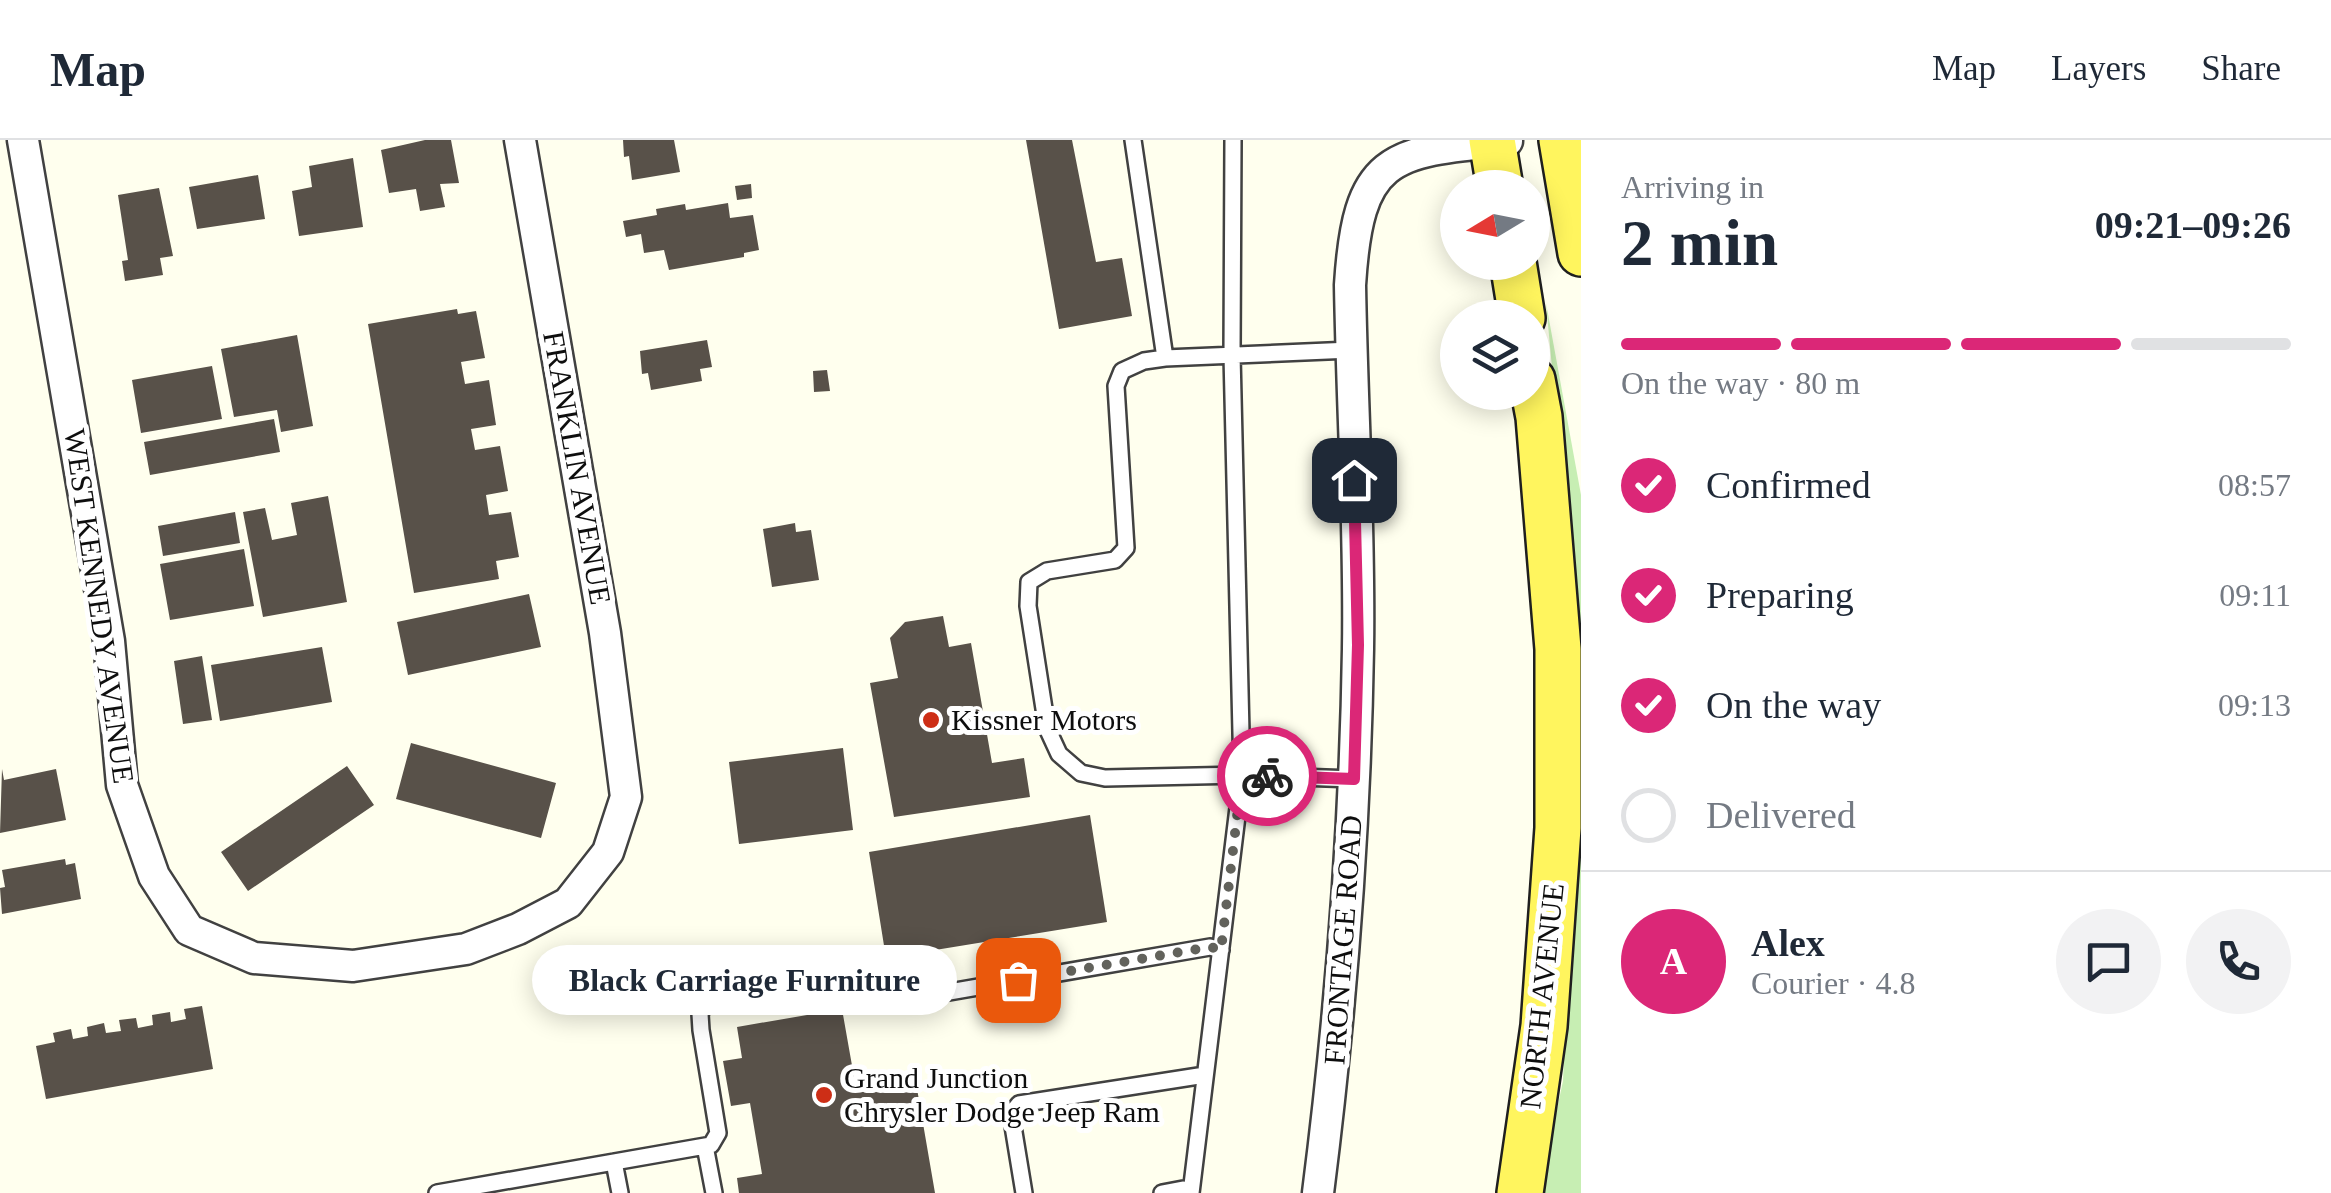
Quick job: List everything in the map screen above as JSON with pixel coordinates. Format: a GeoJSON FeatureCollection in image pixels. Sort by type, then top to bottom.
{"type":"FeatureCollection","features":[{"type":"Feature","properties":{"kind":"main road"},"geometry":{"type":"LineString","coordinates":[[1562,140],[1581,253]]}},
{"type":"Feature","properties":{"kind":"main road"},"geometry":{"type":"LineString","coordinates":[[1500,141],[1500,170]]}},
{"type":"Feature","properties":{"kind":"main road","name":"NORTH AVENUE"},"geometry":{"type":"LineString","coordinates":[[1520,1193],[1544,1026],[1558,828],[1558,649],[1538,410]]}},
{"type":"Feature","properties":{"kind":"street","name":"WEST KENNEDY AVENUE"},"geometry":{"type":"LineString","coordinates":[[22,140],[109,642],[122,785],[154,876],[189,930],[254,958],[354,966],[466,949],[518,929],[568,903],[608,852],[626,797]]}},
{"type":"Feature","properties":{"kind":"street","name":"FRANKLIN AVENUE"},"geometry":{"type":"LineString","coordinates":[[520,140],[605,633],[626,797]]}},
{"type":"Feature","properties":{"kind":"street","name":"FRONTAGE ROAD"},"geometry":{"type":"LineString","coordinates":[[1318,1193],[1347,924],[1354,779],[1358,645],[1351,350],[1353,236],[1358,211],[1376,178],[1406,156],[1500,141]]}},
{"type":"Feature","properties":{"kind":"lane"},"geometry":{"type":"LineString","coordinates":[[1132,140],[1165,358]]}},
{"type":"Feature","properties":{"kind":"lane"},"geometry":{"type":"LineString","coordinates":[[1162,1193],[1183,1189],[1191,1192],[1242,775],[1232,355],[1233,140]]}},
{"type":"Feature","properties":{"kind":"lane"},"geometry":{"type":"LineString","coordinates":[[1351,350],[1165,358],[1144,361],[1122,371],[1116,386],[1126,548],[1114,560],[1046,571],[1029,582],[1028,606],[1048,728],[1059,754],[1081,773],[1106,778],[1242,775],[1354,779]]}},
{"type":"Feature","properties":{"kind":"lane"},"geometry":{"type":"LineString","coordinates":[[440,1193],[521,1186],[614,1162],[705,1146],[716,1140],[700,1014],[718,987],[750,976],[861,960],[871,968],[889,998],[904,1000],[1210,947],[1221,950]]}},
{"type":"Feature","properties":{"kind":"lane"},"geometry":{"type":"LineString","coordinates":[[1024,1193],[1011,1114],[1019,1104],[1205,1074]]}},
{"type":"Feature","properties":{"kind":"lane"},"geometry":{"type":"LineString","coordinates":[[705,1146],[714,1193]]}},
{"type":"Feature","properties":{"kind":"lane"},"geometry":{"type":"LineString","coordinates":[[614,1162],[620,1193]]}},
{"type":"Feature","properties":{"kind":"green space"},"geometry":{"type":"Polygon","coordinates":[[[1550,325],[1581,495],[1581,1193],[1539,1193],[1563,1081],[1580,670],[1550,325]]]}},
{"type":"Feature","properties":{"kind":"building"},"geometry":{"type":"Polygon","coordinates":[[[425,140],[451,140],[459,183],[440,184],[445,207],[420,211],[416,189],[389,193],[381,150],[425,140]]]}},
{"type":"Feature","properties":{"kind":"building"},"geometry":{"type":"Polygon","coordinates":[[[623,140],[674,140],[680,172],[632,180],[623,140]]]}},
{"type":"Feature","properties":{"kind":"building"},"geometry":{"type":"Polygon","coordinates":[[[1026,140],[1072,140],[1096,262],[1122,258],[1132,316],[1059,329],[1026,140]]]}},
{"type":"Feature","properties":{"kind":"building"},"geometry":{"type":"Polygon","coordinates":[[[353,158],[363,227],[299,236],[292,191],[312,187],[309,166],[353,158]]]}},
{"type":"Feature","properties":{"kind":"building"},"geometry":{"type":"Polygon","coordinates":[[[258,175],[265,219],[197,229],[189,187],[258,175]]]}},
{"type":"Feature","properties":{"kind":"building"},"geometry":{"type":"Polygon","coordinates":[[[751,184],[752,198],[737,200],[735,186],[751,184]]]}},
{"type":"Feature","properties":{"kind":"building"},"geometry":{"type":"Polygon","coordinates":[[[159,188],[173,256],[160,258],[163,275],[125,281],[122,261],[128,260],[118,195],[159,188]]]}},
{"type":"Feature","properties":{"kind":"building"},"geometry":{"type":"Polygon","coordinates":[[[728,203],[730,218],[753,215],[759,250],[744,253],[744,257],[669,270],[664,250],[644,253],[641,234],[626,237],[623,221],[657,215],[656,209],[685,204],[686,210],[728,203]]]}},
{"type":"Feature","properties":{"kind":"building"},"geometry":{"type":"Polygon","coordinates":[[[457,309],[458,314],[476,311],[485,358],[461,362],[465,384],[489,380],[496,425],[471,429],[475,450],[500,446],[508,491],[486,495],[489,515],[511,512],[519,557],[496,561],[499,579],[414,593],[368,324],[457,309]]]}},
{"type":"Feature","properties":{"kind":"building"},"geometry":{"type":"Polygon","coordinates":[[[297,335],[313,426],[281,432],[277,410],[234,417],[221,349],[297,335]]]}},
{"type":"Feature","properties":{"kind":"building"},"geometry":{"type":"Polygon","coordinates":[[[707,340],[712,367],[700,369],[702,381],[651,390],[648,373],[642,374],[640,351],[707,340]]]}},
{"type":"Feature","properties":{"kind":"building"},"geometry":{"type":"Polygon","coordinates":[[[212,366],[222,419],[141,433],[132,380],[212,366]]]}},
{"type":"Feature","properties":{"kind":"building"},"geometry":{"type":"Polygon","coordinates":[[[827,370],[830,391],[814,392],[813,371],[827,370]]]}},
{"type":"Feature","properties":{"kind":"building"},"geometry":{"type":"Polygon","coordinates":[[[274,419],[280,452],[150,475],[144,442],[274,419]]]}},
{"type":"Feature","properties":{"kind":"building"},"geometry":{"type":"Polygon","coordinates":[[[328,496],[347,602],[263,617],[243,512],[265,508],[272,540],[297,535],[291,503],[328,496]]]}},
{"type":"Feature","properties":{"kind":"building"},"geometry":{"type":"Polygon","coordinates":[[[235,512],[240,543],[163,556],[158,526],[235,512]]]}},
{"type":"Feature","properties":{"kind":"building"},"geometry":{"type":"Polygon","coordinates":[[[795,523],[796,532],[811,530],[819,580],[772,587],[763,529],[795,523]]]}},
{"type":"Feature","properties":{"kind":"building"},"geometry":{"type":"Polygon","coordinates":[[[244,549],[254,606],[170,620],[160,564],[244,549]]]}},
{"type":"Feature","properties":{"kind":"building"},"geometry":{"type":"Polygon","coordinates":[[[529,594],[541,647],[408,675],[397,622],[529,594]]]}},
{"type":"Feature","properties":{"kind":"building","name":"Kissner Motors"},"geometry":{"type":"Polygon","coordinates":[[[943,616],[949,647],[971,643],[992,763],[1024,758],[1030,797],[894,817],[870,683],[898,678],[890,638],[905,622],[943,616]]]}},
{"type":"Feature","properties":{"kind":"building"},"geometry":{"type":"Polygon","coordinates":[[[322,647],[332,702],[220,721],[211,665],[322,647]]]}},
{"type":"Feature","properties":{"kind":"building"},"geometry":{"type":"Polygon","coordinates":[[[202,656],[212,720],[183,724],[174,661],[202,656]]]}},
{"type":"Feature","properties":{"kind":"building"},"geometry":{"type":"Polygon","coordinates":[[[411,743],[556,783],[541,838],[396,799],[411,743]]]}},
{"type":"Feature","properties":{"kind":"building"},"geometry":{"type":"Polygon","coordinates":[[[843,748],[853,830],[739,844],[729,762],[843,748]]]}},
{"type":"Feature","properties":{"kind":"building"},"geometry":{"type":"Polygon","coordinates":[[[347,766],[374,805],[248,891],[221,852],[347,766]]]}},
{"type":"Feature","properties":{"kind":"building"},"geometry":{"type":"Polygon","coordinates":[[[2,769],[4,780],[56,769],[66,820],[0,833],[2,769]]]}},
{"type":"Feature","properties":{"kind":"building"},"geometry":{"type":"Polygon","coordinates":[[[1090,815],[1107,922],[886,958],[869,852],[1090,815]]]}},
{"type":"Feature","properties":{"kind":"building"},"geometry":{"type":"Polygon","coordinates":[[[65,859],[66,865],[75,863],[81,899],[2,914],[2,870],[65,859]]]}},
{"type":"Feature","properties":{"kind":"building"},"geometry":{"type":"Polygon","coordinates":[[[202,1006],[213,1069],[46,1099],[36,1046],[55,1042],[53,1033],[71,1029],[73,1039],[88,1036],[87,1027],[104,1023],[106,1033],[121,1031],[119,1020],[136,1018],[138,1028],[153,1025],[152,1015],[170,1012],[171,1022],[186,1019],[184,1009],[202,1006]]]}},
{"type":"Feature","properties":{"kind":"building","name":"Grand Junction Chrysler Dodge Jeep Ram"},"geometry":{"type":"Polygon","coordinates":[[[842,1009],[856,1088],[915,1077],[935,1193],[739,1193],[737,1178],[762,1174],[750,1103],[731,1106],[723,1061],[742,1058],[737,1027],[842,1009]]]}},
{"type":"Feature","properties":{"kind":"way so far"},"geometry":{"type":"LineString","coordinates":[[1018,980],[1210,947],[1221,950],[1242,775],[1267,776]]}},
{"type":"Feature","properties":{"kind":"place","name":"Kissner Motors"},"geometry":{"type":"Point","coordinates":[931,720]}},
{"type":"Feature","properties":{"kind":"place","name":"Black Carriage Furniture"},"geometry":{"type":"Point","coordinates":[1018,980]}},
{"type":"Feature","properties":{"kind":"place","name":"Grand Junction Chrysler Dodge Jeep Ram"},"geometry":{"type":"Point","coordinates":[824,1095]}},
{"type":"Feature","properties":{"kind":"route"},"geometry":{"type":"LineString","coordinates":[[1267,776],[1354,779],[1358,645],[1354,480]]}}]}
